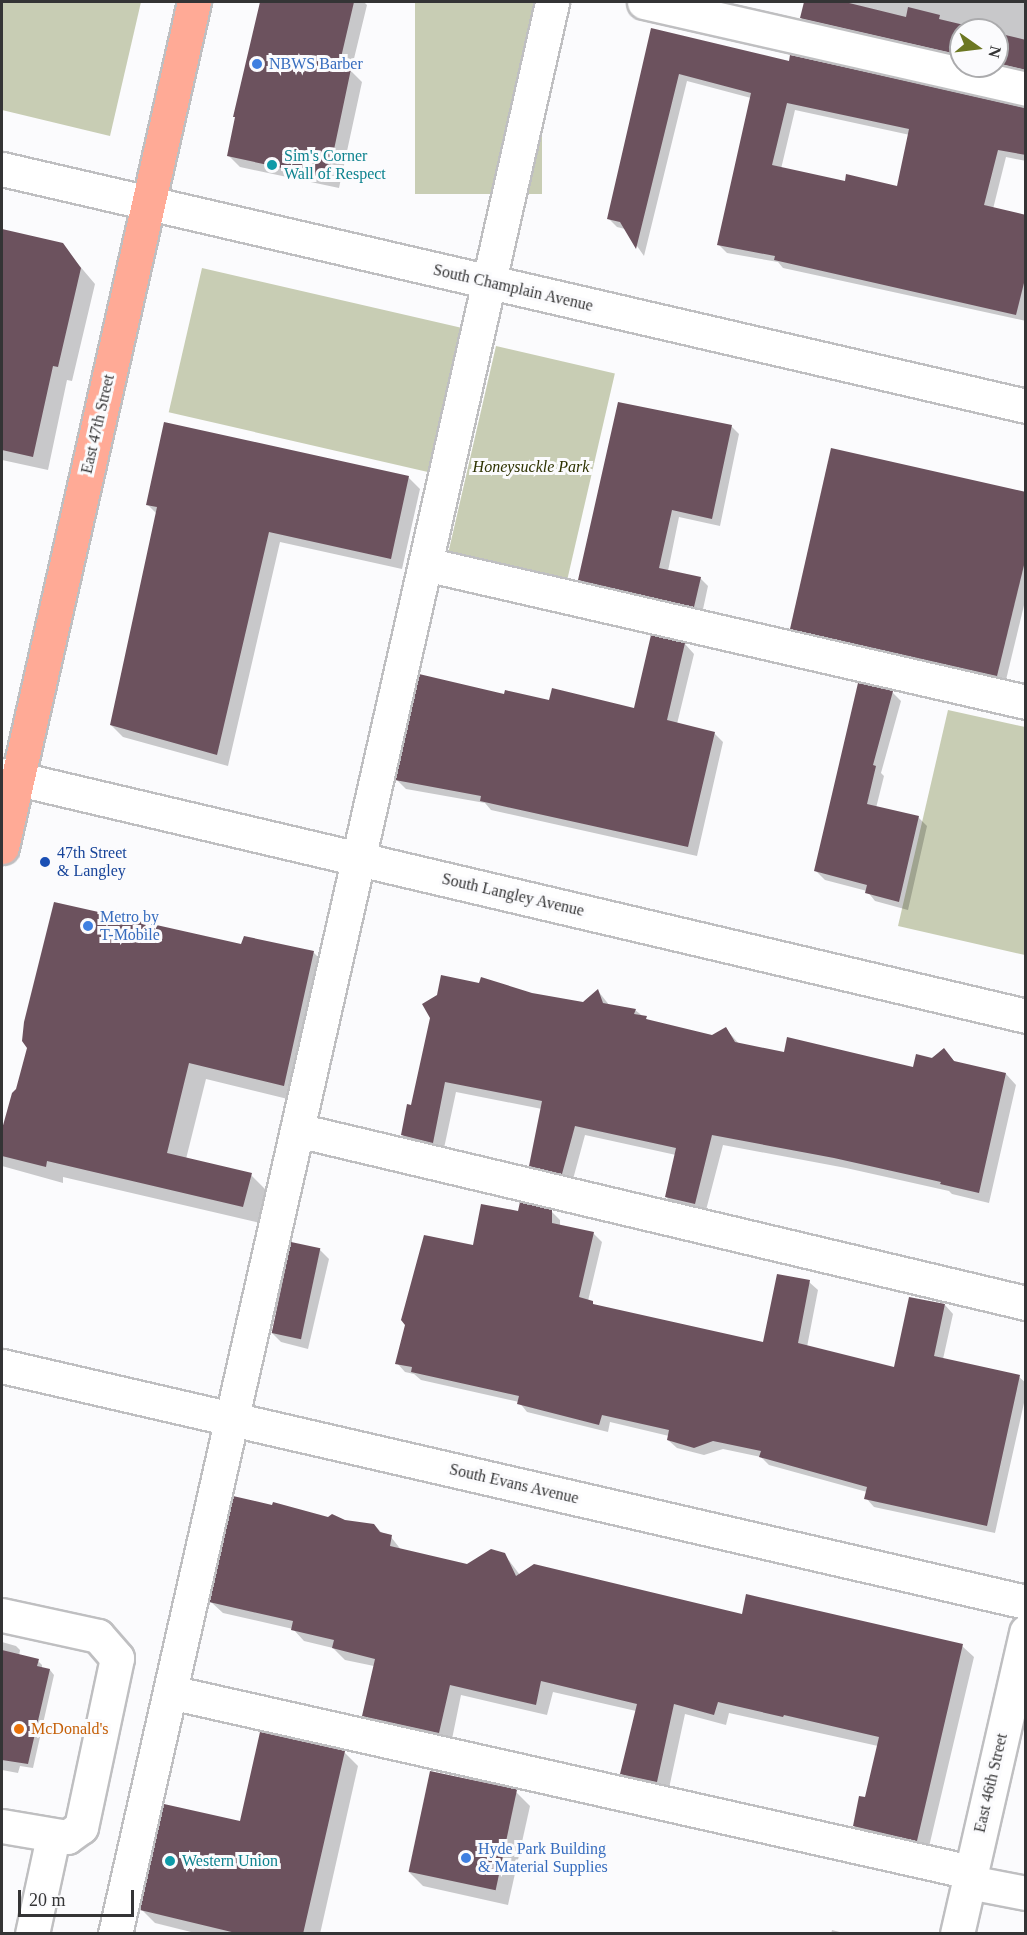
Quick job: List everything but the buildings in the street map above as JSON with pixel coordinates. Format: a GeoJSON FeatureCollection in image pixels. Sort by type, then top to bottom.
{"type":"FeatureCollection","features":[{"type":"Feature","properties":{"kind":"main road","name":"East 47th Street"},"geometry":{"type":"LineString","coordinates":[[2,847],[9,777],[148,203],[194,2]]}},
{"type":"Feature","properties":{"kind":"street"},"geometry":{"type":"LineString","coordinates":[[115,1934],[552,2]]}},
{"type":"Feature","properties":{"kind":"street"},"geometry":{"type":"LineString","coordinates":[[644,2],[1026,89]]}},
{"type":"Feature","properties":{"kind":"street","name":"South Champlain Avenue"},"geometry":{"type":"LineString","coordinates":[[2,169],[1026,406]]}},
{"type":"Feature","properties":{"kind":"street"},"geometry":{"type":"LineString","coordinates":[[425,564],[1026,702]]}},
{"type":"Feature","properties":{"kind":"street","name":"South Langley Avenue"},"geometry":{"type":"LineString","coordinates":[[9,777],[1026,1016]]}},
{"type":"Feature","properties":{"kind":"street"},"geometry":{"type":"LineString","coordinates":[[297,1130],[1026,1303]]}},
{"type":"Feature","properties":{"kind":"street","name":"South Evans Avenue"},"geometry":{"type":"LineString","coordinates":[[2,1366],[1026,1602]]}},
{"type":"Feature","properties":{"kind":"street"},"geometry":{"type":"LineString","coordinates":[[2,1615],[98,1636],[117,1658],[81,1827],[67,1838],[2,1826]]}},
{"type":"Feature","properties":{"kind":"street","name":"East 46th Street"},"geometry":{"type":"LineString","coordinates":[[957,1934],[1020,1687],[1026,1632]]}},
{"type":"Feature","properties":{"kind":"street"},"geometry":{"type":"LineString","coordinates":[[170,1692],[970,1877],[1026,1893]]}},
{"type":"Feature","properties":{"kind":"street"},"geometry":{"type":"LineString","coordinates":[[32,1934],[53,1837]]}},
{"type":"Feature","properties":{"kind":"green space"},"geometry":{"type":"Polygon","coordinates":[[[2,2],[141,2],[110,136],[2,110],[2,2]]]}},
{"type":"Feature","properties":{"kind":"green space"},"geometry":{"type":"Polygon","coordinates":[[[415,2],[542,2],[542,194],[415,194],[415,2]]]}},
{"type":"Feature","properties":{"kind":"green space"},"geometry":{"type":"Polygon","coordinates":[[[202,268],[461,328],[428,472],[169,412],[202,268]]]}},
{"type":"Feature","properties":{"kind":"green space","name":"Honeysuckle Park"},"geometry":{"type":"Polygon","coordinates":[[[496,346],[615,373],[565,589],[446,561],[496,346]]]}},
{"type":"Feature","properties":{"kind":"green space"},"geometry":{"type":"Polygon","coordinates":[[[948,710],[1025,727],[1025,955],[898,926],[948,710]]]}},
{"type":"Feature","properties":{"kind":"place","name":"NBWS Barber"},"geometry":{"type":"Point","coordinates":[257,64]}},
{"type":"Feature","properties":{"kind":"place","name":"Sim's Corner Wall of Respect"},"geometry":{"type":"Point","coordinates":[272,165]}},
{"type":"Feature","properties":{"kind":"place","name":"47th Street & Langley"},"geometry":{"type":"Point","coordinates":[45,862]}},
{"type":"Feature","properties":{"kind":"place","name":"Metro by T-Mobile"},"geometry":{"type":"Point","coordinates":[88,926]}},
{"type":"Feature","properties":{"kind":"place","name":"McDonald's"},"geometry":{"type":"Point","coordinates":[19,1729]}},
{"type":"Feature","properties":{"kind":"place","name":"Hyde Park Building & Material Supplies"},"geometry":{"type":"Point","coordinates":[466,1858]}},
{"type":"Feature","properties":{"kind":"place","name":"Western Union"},"geometry":{"type":"Point","coordinates":[170,1861]}}]}
